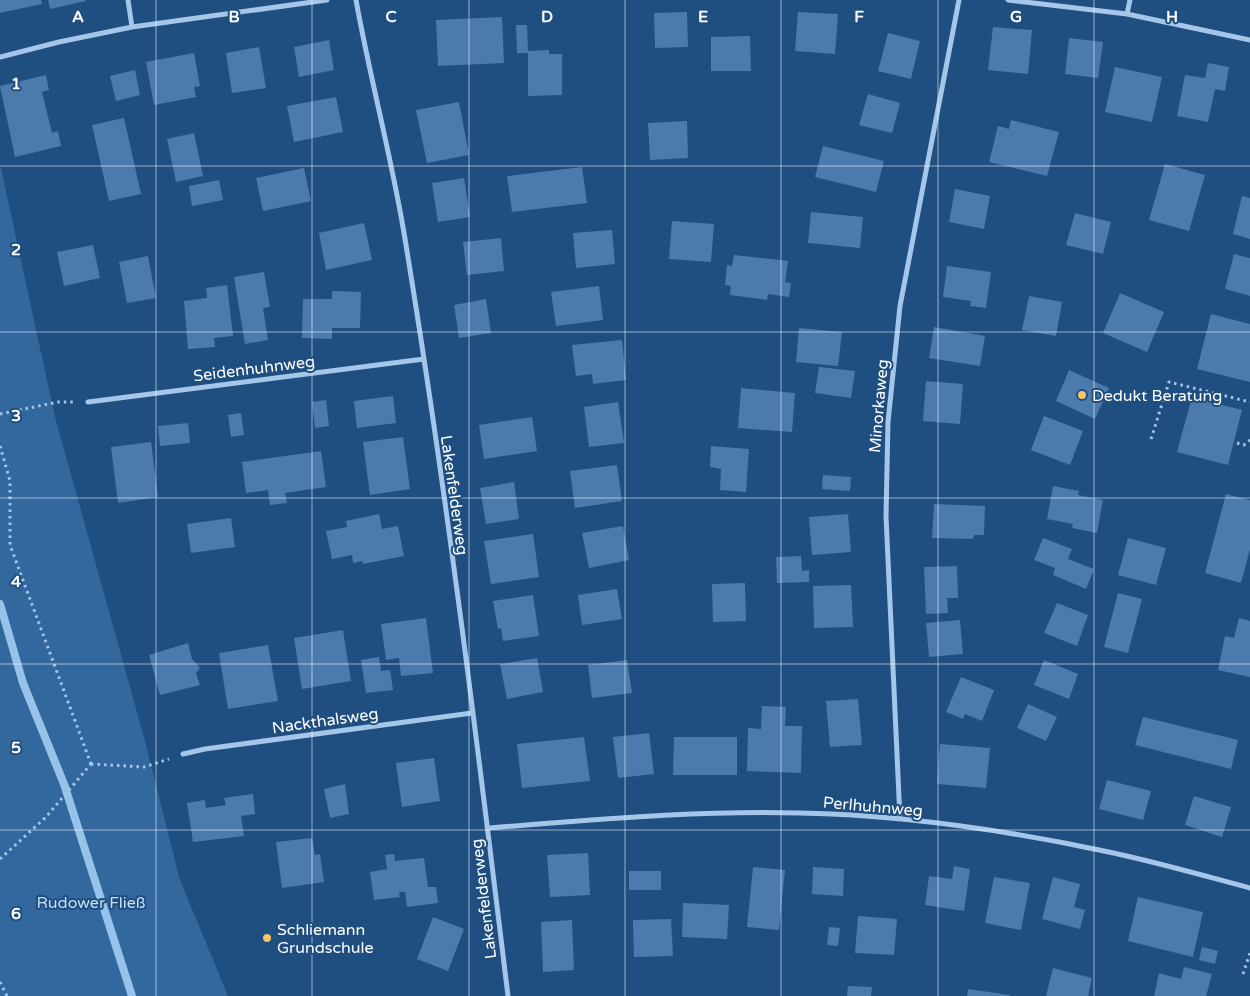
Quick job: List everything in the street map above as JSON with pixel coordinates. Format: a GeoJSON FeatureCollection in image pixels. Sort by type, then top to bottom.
{"type":"FeatureCollection","features":[{"type":"Feature","properties":{"kind":"street"},"geometry":{"type":"LineString","coordinates":[[128,0],[132,27]]}},
{"type":"Feature","properties":{"kind":"street"},"geometry":{"type":"LineString","coordinates":[[0,58],[59,42],[132,27],[327,0]]}},
{"type":"Feature","properties":{"kind":"street","name":"Lakenfelderweg"},"geometry":{"type":"LineString","coordinates":[[356,0],[363,43],[379,104],[403,229],[424,359],[488,828],[508,996]]}},
{"type":"Feature","properties":{"kind":"street","name":"Minorkaweg"},"geometry":{"type":"LineString","coordinates":[[900,819],[886,516],[888,422],[900,306],[959,0]]}},
{"type":"Feature","properties":{"kind":"street"},"geometry":{"type":"LineString","coordinates":[[1008,0],[1127,14],[1250,40]]}},
{"type":"Feature","properties":{"kind":"street"},"geometry":{"type":"LineString","coordinates":[[1127,14],[1130,0]]}},
{"type":"Feature","properties":{"kind":"street","name":"Seidenhuhnweg"},"geometry":{"type":"LineString","coordinates":[[88,402],[424,359]]}},
{"type":"Feature","properties":{"kind":"street","name":"Nackthalsweg"},"geometry":{"type":"LineString","coordinates":[[183,754],[205,749],[472,713]]}},
{"type":"Feature","properties":{"kind":"street","name":"Perlhuhnweg"},"geometry":{"type":"LineString","coordinates":[[488,828],[665,814],[801,813],[900,819],[990,831],[1104,851],[1250,888]]}},
{"type":"Feature","properties":{"kind":"path"},"geometry":{"type":"LineString","coordinates":[[1150,439],[1169,382],[1250,403]]}},
{"type":"Feature","properties":{"kind":"path"},"geometry":{"type":"LineString","coordinates":[[0,414],[58,402],[88,402]]}},
{"type":"Feature","properties":{"kind":"path"},"geometry":{"type":"LineString","coordinates":[[1238,443],[1244,445],[1250,440]]}},
{"type":"Feature","properties":{"kind":"path"},"geometry":{"type":"LineString","coordinates":[[0,446],[10,482],[10,546],[91,764]]}},
{"type":"Feature","properties":{"kind":"path"},"geometry":{"type":"LineString","coordinates":[[91,764],[144,767],[183,754]]}},
{"type":"Feature","properties":{"kind":"path"},"geometry":{"type":"LineString","coordinates":[[0,859],[46,818],[91,764]]}},
{"type":"Feature","properties":{"kind":"path"},"geometry":{"type":"LineString","coordinates":[[1243,974],[1250,953]]}},
{"type":"Feature","properties":{"kind":"path"},"geometry":{"type":"LineString","coordinates":[[0,982],[7,996]]}},
{"type":"Feature","properties":{"kind":"green space","name":"Rudower Fließ"},"geometry":{"type":"Polygon","coordinates":[[[0,164],[55,417],[145,741],[180,880],[228,996],[0,996],[0,164]]]}},
{"type":"Feature","properties":{"kind":"building"},"geometry":{"type":"Polygon","coordinates":[[[0,0],[41,0],[42,4],[0,13],[0,0]]]}},
{"type":"Feature","properties":{"kind":"building"},"geometry":{"type":"Polygon","coordinates":[[[48,0],[85,0],[86,1],[50,9],[48,0]]]}},
{"type":"Feature","properties":{"kind":"building"},"geometry":{"type":"Polygon","coordinates":[[[687,12],[688,47],[655,48],[654,13],[687,12]]]}},
{"type":"Feature","properties":{"kind":"building"},"geometry":{"type":"Polygon","coordinates":[[[798,12],[838,14],[835,54],[795,51],[798,12]]]}},
{"type":"Feature","properties":{"kind":"building"},"geometry":{"type":"Polygon","coordinates":[[[502,17],[504,63],[438,66],[436,20],[502,17]]]}},
{"type":"Feature","properties":{"kind":"building"},"geometry":{"type":"Polygon","coordinates":[[[516,25],[527,25],[528,51],[549,50],[549,54],[562,54],[562,95],[528,96],[528,53],[517,53],[516,25]]]}},
{"type":"Feature","properties":{"kind":"building"},"geometry":{"type":"Polygon","coordinates":[[[993,27],[1032,30],[1028,74],[988,70],[993,27]]]}},
{"type":"Feature","properties":{"kind":"building"},"geometry":{"type":"Polygon","coordinates":[[[888,33],[920,41],[911,79],[878,71],[888,33]]]}},
{"type":"Feature","properties":{"kind":"building"},"geometry":{"type":"Polygon","coordinates":[[[750,36],[751,71],[711,71],[711,37],[750,36]]]}},
{"type":"Feature","properties":{"kind":"building"},"geometry":{"type":"Polygon","coordinates":[[[1069,38],[1103,42],[1098,78],[1065,74],[1069,38]]]}},
{"type":"Feature","properties":{"kind":"building"},"geometry":{"type":"Polygon","coordinates":[[[329,40],[334,70],[299,77],[294,47],[329,40]]]}},
{"type":"Feature","properties":{"kind":"building"},"geometry":{"type":"Polygon","coordinates":[[[259,47],[266,88],[232,93],[226,53],[259,47]]]}},
{"type":"Feature","properties":{"kind":"building"},"geometry":{"type":"Polygon","coordinates":[[[194,53],[200,86],[194,87],[196,97],[154,105],[146,62],[194,53]]]}},
{"type":"Feature","properties":{"kind":"building"},"geometry":{"type":"Polygon","coordinates":[[[1208,63],[1229,67],[1225,91],[1215,89],[1208,122],[1177,116],[1185,75],[1205,78],[1208,63]]]}},
{"type":"Feature","properties":{"kind":"building"},"geometry":{"type":"Polygon","coordinates":[[[1115,67],[1162,77],[1152,122],[1105,112],[1115,67]]]}},
{"type":"Feature","properties":{"kind":"building"},"geometry":{"type":"Polygon","coordinates":[[[135,70],[140,95],[116,101],[110,76],[135,70]]]}},
{"type":"Feature","properties":{"kind":"building"},"geometry":{"type":"Polygon","coordinates":[[[46,75],[49,90],[42,92],[52,133],[58,131],[61,146],[15,157],[0,86],[46,75]]]}},
{"type":"Feature","properties":{"kind":"building"},"geometry":{"type":"Polygon","coordinates":[[[868,94],[900,103],[892,133],[859,125],[868,94]]]}},
{"type":"Feature","properties":{"kind":"building"},"geometry":{"type":"Polygon","coordinates":[[[336,97],[343,132],[294,142],[287,106],[336,97]]]}},
{"type":"Feature","properties":{"kind":"building"},"geometry":{"type":"Polygon","coordinates":[[[459,102],[469,155],[427,163],[416,110],[459,102]]]}},
{"type":"Feature","properties":{"kind":"building"},"geometry":{"type":"Polygon","coordinates":[[[124,118],[141,194],[109,201],[92,125],[124,118]]]}},
{"type":"Feature","properties":{"kind":"building"},"geometry":{"type":"Polygon","coordinates":[[[1011,120],[1059,132],[1047,176],[989,162],[998,126],[1009,129],[1011,120]]]}},
{"type":"Feature","properties":{"kind":"building"},"geometry":{"type":"Polygon","coordinates":[[[687,121],[688,158],[650,160],[648,123],[687,121]]]}},
{"type":"Feature","properties":{"kind":"building"},"geometry":{"type":"Polygon","coordinates":[[[194,133],[203,176],[176,182],[167,139],[194,133]]]}},
{"type":"Feature","properties":{"kind":"building"},"geometry":{"type":"Polygon","coordinates":[[[823,146],[884,161],[876,192],[815,177],[823,146]]]}},
{"type":"Feature","properties":{"kind":"building"},"geometry":{"type":"Polygon","coordinates":[[[1165,164],[1205,175],[1189,231],[1149,220],[1165,164]]]}},
{"type":"Feature","properties":{"kind":"building"},"geometry":{"type":"Polygon","coordinates":[[[582,167],[587,203],[512,212],[507,176],[582,167]]]}},
{"type":"Feature","properties":{"kind":"building"},"geometry":{"type":"Polygon","coordinates":[[[304,168],[311,201],[263,211],[256,178],[304,168]]]}},
{"type":"Feature","properties":{"kind":"building"},"geometry":{"type":"Polygon","coordinates":[[[464,178],[470,217],[438,222],[432,183],[464,178]]]}},
{"type":"Feature","properties":{"kind":"building"},"geometry":{"type":"Polygon","coordinates":[[[219,180],[223,200],[192,206],[189,186],[219,180]]]}},
{"type":"Feature","properties":{"kind":"building"},"geometry":{"type":"Polygon","coordinates":[[[955,189],[990,196],[984,229],[949,222],[955,189]]]}},
{"type":"Feature","properties":{"kind":"building"},"geometry":{"type":"Polygon","coordinates":[[[1242,196],[1250,198],[1250,239],[1233,234],[1242,196]]]}},
{"type":"Feature","properties":{"kind":"building"},"geometry":{"type":"Polygon","coordinates":[[[811,212],[863,217],[860,248],[808,243],[811,212]]]}},
{"type":"Feature","properties":{"kind":"building"},"geometry":{"type":"Polygon","coordinates":[[[1075,213],[1111,222],[1103,254],[1066,245],[1075,213]]]}},
{"type":"Feature","properties":{"kind":"building"},"geometry":{"type":"Polygon","coordinates":[[[672,221],[714,224],[711,262],[669,259],[672,221]]]}},
{"type":"Feature","properties":{"kind":"building"},"geometry":{"type":"Polygon","coordinates":[[[364,223],[372,260],[326,270],[319,233],[364,223]]]}},
{"type":"Feature","properties":{"kind":"building"},"geometry":{"type":"Polygon","coordinates":[[[612,230],[615,264],[576,268],[573,233],[612,230]]]}},
{"type":"Feature","properties":{"kind":"building"},"geometry":{"type":"Polygon","coordinates":[[[501,238],[504,271],[467,275],[463,242],[501,238]]]}},
{"type":"Feature","properties":{"kind":"building"},"geometry":{"type":"Polygon","coordinates":[[[93,245],[100,278],[64,286],[57,252],[93,245]]]}},
{"type":"Feature","properties":{"kind":"building"},"geometry":{"type":"Polygon","coordinates":[[[1234,254],[1250,258],[1250,296],[1225,289],[1234,254]]]}},
{"type":"Feature","properties":{"kind":"building"},"geometry":{"type":"Polygon","coordinates":[[[734,255],[788,261],[785,282],[791,283],[789,297],[768,294],[767,300],[730,295],[731,286],[725,285],[727,265],[732,266],[734,255]]]}},
{"type":"Feature","properties":{"kind":"building"},"geometry":{"type":"Polygon","coordinates":[[[148,256],[156,298],[127,303],[119,262],[148,256]]]}},
{"type":"Feature","properties":{"kind":"building"},"geometry":{"type":"Polygon","coordinates":[[[947,266],[991,272],[986,308],[970,306],[971,301],[943,297],[947,266]]]}},
{"type":"Feature","properties":{"kind":"building"},"geometry":{"type":"Polygon","coordinates":[[[264,272],[270,307],[263,308],[268,340],[245,344],[234,277],[264,272]]]}},
{"type":"Feature","properties":{"kind":"building"},"geometry":{"type":"Polygon","coordinates":[[[227,285],[233,336],[214,338],[215,347],[188,349],[184,301],[207,298],[206,288],[227,285]]]}},
{"type":"Feature","properties":{"kind":"building"},"geometry":{"type":"Polygon","coordinates":[[[599,286],[603,320],[556,326],[551,292],[599,286]]]}},
{"type":"Feature","properties":{"kind":"building"},"geometry":{"type":"Polygon","coordinates":[[[332,291],[361,292],[360,328],[332,328],[332,339],[302,338],[303,299],[332,299],[332,291]]]}},
{"type":"Feature","properties":{"kind":"building"},"geometry":{"type":"Polygon","coordinates":[[[1120,293],[1164,312],[1147,352],[1103,333],[1120,293]]]}},
{"type":"Feature","properties":{"kind":"building"},"geometry":{"type":"Polygon","coordinates":[[[1029,296],[1062,302],[1056,336],[1022,330],[1029,296]]]}},
{"type":"Feature","properties":{"kind":"building"},"geometry":{"type":"Polygon","coordinates":[[[486,299],[491,333],[459,338],[454,305],[486,299]]]}},
{"type":"Feature","properties":{"kind":"building"},"geometry":{"type":"Polygon","coordinates":[[[1211,314],[1250,324],[1250,382],[1197,369],[1211,314]]]}},
{"type":"Feature","properties":{"kind":"building"},"geometry":{"type":"Polygon","coordinates":[[[934,327],[985,336],[980,366],[929,358],[934,327]]]}},
{"type":"Feature","properties":{"kind":"building"},"geometry":{"type":"Polygon","coordinates":[[[799,328],[842,332],[838,366],[796,362],[799,328]]]}},
{"type":"Feature","properties":{"kind":"building"},"geometry":{"type":"Polygon","coordinates":[[[622,340],[626,380],[593,384],[592,374],[576,376],[572,345],[622,340]]]}},
{"type":"Feature","properties":{"kind":"building"},"geometry":{"type":"Polygon","coordinates":[[[819,367],[855,371],[851,398],[815,393],[819,367]]]}},
{"type":"Feature","properties":{"kind":"building","name":"Dedukt Beratung"},"geometry":{"type":"Polygon","coordinates":[[[1069,370],[1109,388],[1095,419],[1056,401],[1069,370]]]}},
{"type":"Feature","properties":{"kind":"building"},"geometry":{"type":"Polygon","coordinates":[[[926,381],[963,384],[960,424],[923,421],[926,381]]]}},
{"type":"Feature","properties":{"kind":"building"},"geometry":{"type":"Polygon","coordinates":[[[741,388],[795,393],[792,432],[738,428],[741,388]]]}},
{"type":"Feature","properties":{"kind":"building"},"geometry":{"type":"Polygon","coordinates":[[[393,396],[396,423],[357,428],[354,401],[393,396]]]}},
{"type":"Feature","properties":{"kind":"building"},"geometry":{"type":"Polygon","coordinates":[[[1192,397],[1242,410],[1228,465],[1177,452],[1192,397]]]}},
{"type":"Feature","properties":{"kind":"building"},"geometry":{"type":"Polygon","coordinates":[[[326,400],[329,426],[315,428],[312,402],[326,400]]]}},
{"type":"Feature","properties":{"kind":"building"},"geometry":{"type":"Polygon","coordinates":[[[618,402],[624,443],[589,447],[584,407],[618,402]]]}},
{"type":"Feature","properties":{"kind":"building"},"geometry":{"type":"Polygon","coordinates":[[[241,413],[244,435],[231,437],[228,415],[241,413]]]}},
{"type":"Feature","properties":{"kind":"building"},"geometry":{"type":"Polygon","coordinates":[[[1044,416],[1083,431],[1070,465],[1031,450],[1044,416]]]}},
{"type":"Feature","properties":{"kind":"building"},"geometry":{"type":"Polygon","coordinates":[[[532,417],[537,451],[484,459],[479,425],[532,417]]]}},
{"type":"Feature","properties":{"kind":"building"},"geometry":{"type":"Polygon","coordinates":[[[188,423],[190,443],[160,446],[158,426],[188,423]]]}},
{"type":"Feature","properties":{"kind":"building"},"geometry":{"type":"Polygon","coordinates":[[[403,437],[410,489],[370,495],[363,442],[403,437]]]}},
{"type":"Feature","properties":{"kind":"building"},"geometry":{"type":"Polygon","coordinates":[[[151,442],[158,497],[118,503],[111,447],[151,442]]]}},
{"type":"Feature","properties":{"kind":"building"},"geometry":{"type":"Polygon","coordinates":[[[711,446],[749,449],[746,492],[720,490],[721,469],[710,467],[711,446]]]}},
{"type":"Feature","properties":{"kind":"building"},"geometry":{"type":"Polygon","coordinates":[[[321,451],[326,487],[285,493],[287,503],[270,505],[268,490],[246,493],[242,462],[321,451]]]}},
{"type":"Feature","properties":{"kind":"building"},"geometry":{"type":"Polygon","coordinates":[[[617,465],[622,501],[575,508],[570,471],[617,465]]]}},
{"type":"Feature","properties":{"kind":"building"},"geometry":{"type":"Polygon","coordinates":[[[823,475],[851,477],[850,491],[822,489],[823,475]]]}},
{"type":"Feature","properties":{"kind":"building"},"geometry":{"type":"Polygon","coordinates":[[[514,482],[519,519],[486,524],[480,488],[514,482]]]}},
{"type":"Feature","properties":{"kind":"building"},"geometry":{"type":"Polygon","coordinates":[[[1053,486],[1079,491],[1078,495],[1103,500],[1097,533],[1072,528],[1073,524],[1047,519],[1053,486]]]}},
{"type":"Feature","properties":{"kind":"building"},"geometry":{"type":"Polygon","coordinates":[[[1226,494],[1250,500],[1250,549],[1241,583],[1205,573],[1226,494]]]}},
{"type":"Feature","properties":{"kind":"building"},"geometry":{"type":"Polygon","coordinates":[[[934,504],[985,506],[984,535],[974,535],[973,539],[932,538],[934,504]]]}},
{"type":"Feature","properties":{"kind":"building"},"geometry":{"type":"Polygon","coordinates":[[[379,514],[382,529],[398,526],[404,556],[363,564],[362,561],[353,563],[352,555],[332,559],[326,531],[347,527],[346,521],[379,514]]]}},
{"type":"Feature","properties":{"kind":"building"},"geometry":{"type":"Polygon","coordinates":[[[848,514],[851,552],[812,555],[809,517],[848,514]]]}},
{"type":"Feature","properties":{"kind":"building"},"geometry":{"type":"Polygon","coordinates":[[[231,518],[235,547],[191,553],[187,524],[231,518]]]}},
{"type":"Feature","properties":{"kind":"building"},"geometry":{"type":"Polygon","coordinates":[[[623,526],[629,560],[589,568],[582,533],[623,526]]]}},
{"type":"Feature","properties":{"kind":"building"},"geometry":{"type":"Polygon","coordinates":[[[533,534],[539,577],[491,584],[484,541],[533,534]]]}},
{"type":"Feature","properties":{"kind":"building"},"geometry":{"type":"Polygon","coordinates":[[[1043,538],[1072,549],[1068,559],[1094,569],[1086,589],[1053,575],[1055,568],[1034,560],[1043,538]]]}},
{"type":"Feature","properties":{"kind":"building"},"geometry":{"type":"Polygon","coordinates":[[[1128,538],[1166,548],[1156,585],[1118,575],[1128,538]]]}},
{"type":"Feature","properties":{"kind":"building"},"geometry":{"type":"Polygon","coordinates":[[[801,556],[802,571],[809,570],[809,582],[777,583],[776,557],[801,556]]]}},
{"type":"Feature","properties":{"kind":"building"},"geometry":{"type":"Polygon","coordinates":[[[957,566],[958,598],[947,598],[948,613],[926,614],[924,567],[957,566]]]}},
{"type":"Feature","properties":{"kind":"building"},"geometry":{"type":"Polygon","coordinates":[[[745,583],[746,621],[713,622],[712,584],[745,583]]]}},
{"type":"Feature","properties":{"kind":"building"},"geometry":{"type":"Polygon","coordinates":[[[851,585],[853,627],[814,628],[813,586],[851,585]]]}},
{"type":"Feature","properties":{"kind":"building"},"geometry":{"type":"Polygon","coordinates":[[[617,589],[622,619],[582,625],[578,595],[617,589]]]}},
{"type":"Feature","properties":{"kind":"building"},"geometry":{"type":"Polygon","coordinates":[[[1118,593],[1142,599],[1128,653],[1104,647],[1118,593]]]}},
{"type":"Feature","properties":{"kind":"building"},"geometry":{"type":"Polygon","coordinates":[[[533,595],[539,636],[503,641],[501,628],[498,629],[493,601],[533,595]]]}},
{"type":"Feature","properties":{"kind":"building"},"geometry":{"type":"Polygon","coordinates":[[[1057,603],[1088,615],[1077,646],[1044,633],[1057,603]]]}},
{"type":"Feature","properties":{"kind":"building"},"geometry":{"type":"Polygon","coordinates":[[[426,618],[433,673],[401,676],[399,658],[386,660],[381,624],[426,618]]]}},
{"type":"Feature","properties":{"kind":"building"},"geometry":{"type":"Polygon","coordinates":[[[1239,618],[1250,621],[1250,677],[1218,670],[1225,636],[1234,638],[1239,618]]]}},
{"type":"Feature","properties":{"kind":"building"},"geometry":{"type":"Polygon","coordinates":[[[960,620],[963,654],[929,657],[926,623],[960,620]]]}},
{"type":"Feature","properties":{"kind":"building"},"geometry":{"type":"Polygon","coordinates":[[[343,630],[351,681],[302,689],[294,638],[343,630]]]}},
{"type":"Feature","properties":{"kind":"building"},"geometry":{"type":"Polygon","coordinates":[[[188,643],[192,659],[200,668],[196,673],[200,685],[160,695],[149,655],[188,643]]]}},
{"type":"Feature","properties":{"kind":"building"},"geometry":{"type":"Polygon","coordinates":[[[268,645],[278,701],[228,709],[219,653],[268,645]]]}},
{"type":"Feature","properties":{"kind":"building"},"geometry":{"type":"Polygon","coordinates":[[[379,657],[381,671],[390,670],[393,690],[366,693],[361,660],[379,657]]]}},
{"type":"Feature","properties":{"kind":"building"},"geometry":{"type":"Polygon","coordinates":[[[537,658],[543,692],[507,699],[500,664],[537,658]]]}},
{"type":"Feature","properties":{"kind":"building"},"geometry":{"type":"Polygon","coordinates":[[[627,660],[632,693],[592,698],[588,665],[627,660]]]}},
{"type":"Feature","properties":{"kind":"building"},"geometry":{"type":"Polygon","coordinates":[[[1044,660],[1078,674],[1069,699],[1034,685],[1044,660]]]}},
{"type":"Feature","properties":{"kind":"building"},"geometry":{"type":"Polygon","coordinates":[[[961,677],[994,690],[982,721],[965,714],[963,719],[946,712],[961,677]]]}},
{"type":"Feature","properties":{"kind":"building"},"geometry":{"type":"Polygon","coordinates":[[[858,699],[862,745],[830,747],[826,701],[858,699]]]}},
{"type":"Feature","properties":{"kind":"building"},"geometry":{"type":"Polygon","coordinates":[[[1028,704],[1057,717],[1046,741],[1017,728],[1028,704]]]}},
{"type":"Feature","properties":{"kind":"building"},"geometry":{"type":"Polygon","coordinates":[[[762,706],[786,707],[785,726],[802,726],[801,773],[747,771],[748,728],[761,729],[762,706]]]}},
{"type":"Feature","properties":{"kind":"building"},"geometry":{"type":"Polygon","coordinates":[[[1143,717],[1238,740],[1231,769],[1135,745],[1143,717]]]}},
{"type":"Feature","properties":{"kind":"building"},"geometry":{"type":"Polygon","coordinates":[[[649,733],[654,774],[618,778],[613,737],[649,733]]]}},
{"type":"Feature","properties":{"kind":"building"},"geometry":{"type":"Polygon","coordinates":[[[584,737],[590,781],[522,788],[517,744],[584,737]]]}},
{"type":"Feature","properties":{"kind":"building"},"geometry":{"type":"Polygon","coordinates":[[[674,737],[737,737],[737,775],[673,775],[674,737]]]}},
{"type":"Feature","properties":{"kind":"building"},"geometry":{"type":"Polygon","coordinates":[[[940,744],[990,748],[986,788],[937,784],[940,744]]]}},
{"type":"Feature","properties":{"kind":"building"},"geometry":{"type":"Polygon","coordinates":[[[434,758],[440,801],[402,807],[396,763],[434,758]]]}},
{"type":"Feature","properties":{"kind":"building"},"geometry":{"type":"Polygon","coordinates":[[[1107,780],[1151,791],[1143,820],[1099,809],[1107,780]]]}},
{"type":"Feature","properties":{"kind":"building"},"geometry":{"type":"Polygon","coordinates":[[[345,784],[349,814],[330,818],[324,789],[345,784]]]}},
{"type":"Feature","properties":{"kind":"building"},"geometry":{"type":"Polygon","coordinates":[[[253,794],[255,814],[241,816],[244,836],[193,842],[187,803],[205,800],[206,808],[226,805],[224,798],[253,794]]]}},
{"type":"Feature","properties":{"kind":"building"},"geometry":{"type":"Polygon","coordinates":[[[1194,796],[1231,807],[1222,837],[1185,825],[1194,796]]]}},
{"type":"Feature","properties":{"kind":"building"},"geometry":{"type":"Polygon","coordinates":[[[312,838],[315,855],[320,854],[324,882],[282,888],[276,842],[312,838]]]}},
{"type":"Feature","properties":{"kind":"building"},"geometry":{"type":"Polygon","coordinates":[[[588,853],[590,895],[550,897],[547,855],[588,853]]]}},
{"type":"Feature","properties":{"kind":"building"},"geometry":{"type":"Polygon","coordinates":[[[394,854],[395,861],[424,858],[428,887],[436,887],[438,903],[407,907],[405,892],[399,892],[400,897],[374,900],[370,872],[387,869],[385,855],[394,854]]]}},
{"type":"Feature","properties":{"kind":"building"},"geometry":{"type":"Polygon","coordinates":[[[954,866],[970,869],[964,911],[925,905],[929,876],[952,879],[954,866]]]}},
{"type":"Feature","properties":{"kind":"building"},"geometry":{"type":"Polygon","coordinates":[[[753,867],[785,870],[779,930],[747,927],[753,867]]]}},
{"type":"Feature","properties":{"kind":"building"},"geometry":{"type":"Polygon","coordinates":[[[813,867],[844,869],[843,896],[812,894],[813,867]]]}},
{"type":"Feature","properties":{"kind":"building"},"geometry":{"type":"Polygon","coordinates":[[[629,871],[661,871],[661,890],[629,890],[629,871]]]}},
{"type":"Feature","properties":{"kind":"building"},"geometry":{"type":"Polygon","coordinates":[[[994,877],[1030,883],[1021,930],[985,923],[994,877]]]}},
{"type":"Feature","properties":{"kind":"building"},"geometry":{"type":"Polygon","coordinates":[[[1053,877],[1080,884],[1074,907],[1085,910],[1080,929],[1042,919],[1053,877]]]}},
{"type":"Feature","properties":{"kind":"building"},"geometry":{"type":"Polygon","coordinates":[[[1138,897],[1203,912],[1193,957],[1128,941],[1138,897]]]}},
{"type":"Feature","properties":{"kind":"building"},"geometry":{"type":"Polygon","coordinates":[[[683,903],[729,905],[727,939],[682,937],[683,903]]]}},
{"type":"Feature","properties":{"kind":"building"},"geometry":{"type":"Polygon","coordinates":[[[858,916],[897,919],[894,955],[855,953],[858,916]]]}},
{"type":"Feature","properties":{"kind":"building"},"geometry":{"type":"Polygon","coordinates":[[[433,917],[464,929],[448,971],[417,959],[433,917]]]}},
{"type":"Feature","properties":{"kind":"building"},"geometry":{"type":"Polygon","coordinates":[[[671,919],[673,956],[634,957],[633,920],[671,919]]]}},
{"type":"Feature","properties":{"kind":"building"},"geometry":{"type":"Polygon","coordinates":[[[572,920],[574,970],[543,972],[541,922],[572,920]]]}},
{"type":"Feature","properties":{"kind":"building"},"geometry":{"type":"Polygon","coordinates":[[[829,927],[840,928],[838,946],[827,945],[829,927]]]}},
{"type":"Feature","properties":{"kind":"building"},"geometry":{"type":"Polygon","coordinates":[[[1202,947],[1218,951],[1215,964],[1199,960],[1202,947]]]}},
{"type":"Feature","properties":{"kind":"building"},"geometry":{"type":"Polygon","coordinates":[[[1184,967],[1212,974],[1206,996],[1154,996],[1159,973],[1181,979],[1184,967]]]}},
{"type":"Feature","properties":{"kind":"building"},"geometry":{"type":"Polygon","coordinates":[[[1053,968],[1092,978],[1088,996],[1046,996],[1053,968]]]}},
{"type":"Feature","properties":{"kind":"building"},"geometry":{"type":"Polygon","coordinates":[[[848,986],[872,987],[871,996],[847,996],[848,986]]]}},
{"type":"Feature","properties":{"kind":"building"},"geometry":{"type":"Polygon","coordinates":[[[968,989],[1010,995],[1010,996],[967,996],[968,989]]]}},
{"type":"Feature","properties":{"kind":"waterway","name":"Rudower Fließ"},"geometry":{"type":"LineString","coordinates":[[0,604],[23,683],[64,784],[132,996]]}},
{"type":"Feature","properties":{"kind":"place","name":"Dedukt Beratung"},"geometry":{"type":"Point","coordinates":[1082,395]}},
{"type":"Feature","properties":{"kind":"place","name":"Schliemann Grundschule"},"geometry":{"type":"Point","coordinates":[267,938]}}]}
